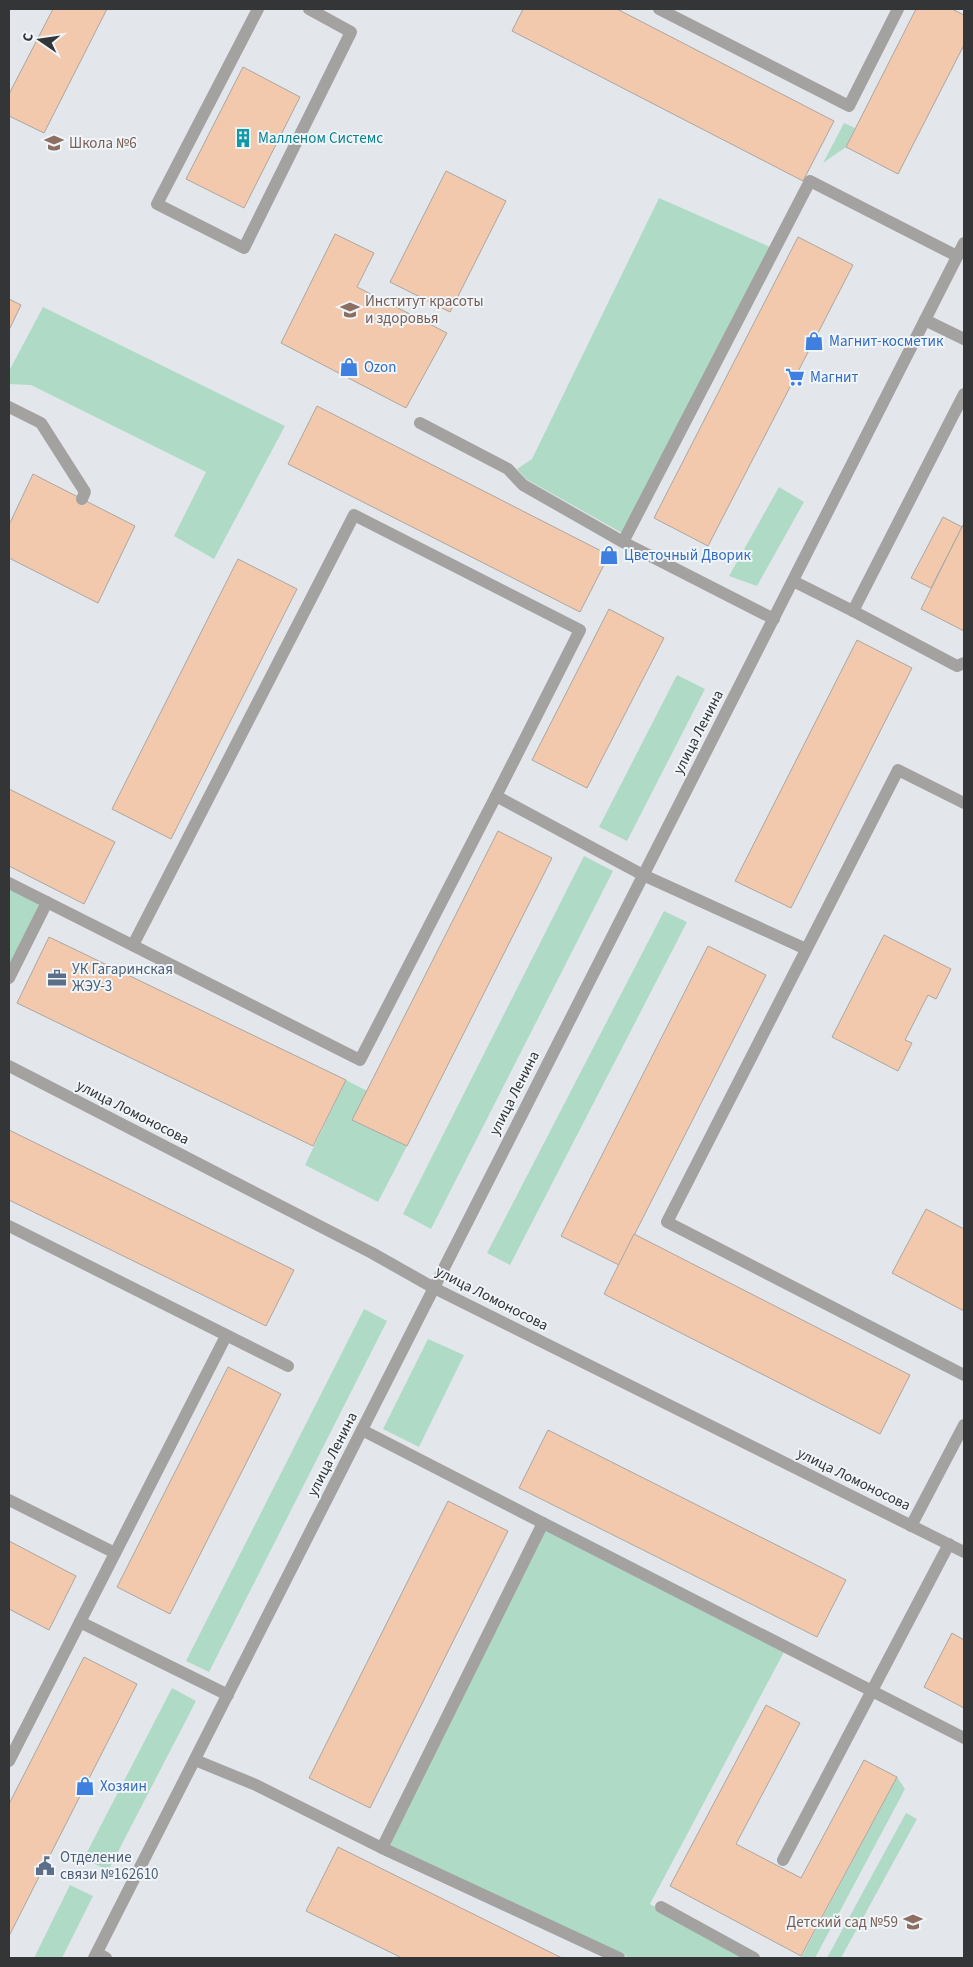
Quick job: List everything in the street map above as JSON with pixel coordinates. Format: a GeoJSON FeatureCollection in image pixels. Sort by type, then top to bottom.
{"type":"FeatureCollection","features":[{"type":"Feature","properties":{"kind":"street"},"geometry":{"type":"LineString","coordinates":[[258,9],[157,204],[244,248],[351,32],[309,9]]}},
{"type":"Feature","properties":{"kind":"street"},"geometry":{"type":"LineString","coordinates":[[659,9],[848,106],[898,9]]}},
{"type":"Feature","properties":{"kind":"street"},"geometry":{"type":"LineString","coordinates":[[623,542],[810,181],[957,256]]}},
{"type":"Feature","properties":{"kind":"street","name":"улица Ленина"},"geometry":{"type":"LineString","coordinates":[[99,1957],[195,1760],[964,243]]}},
{"type":"Feature","properties":{"kind":"street"},"geometry":{"type":"LineString","coordinates":[[925,320],[964,339]]}},
{"type":"Feature","properties":{"kind":"street"},"geometry":{"type":"LineString","coordinates":[[853,611],[964,394]]}},
{"type":"Feature","properties":{"kind":"street"},"geometry":{"type":"LineString","coordinates":[[9,407],[42,423],[86,492],[82,499]]}},
{"type":"Feature","properties":{"kind":"street"},"geometry":{"type":"LineString","coordinates":[[420,423],[508,469],[523,485],[623,542],[774,619]]}},
{"type":"Feature","properties":{"kind":"street"},"geometry":{"type":"LineString","coordinates":[[9,883],[360,1060],[580,630],[354,514],[133,945]]}},
{"type":"Feature","properties":{"kind":"street"},"geometry":{"type":"LineString","coordinates":[[793,581],[957,666],[964,663]]}},
{"type":"Feature","properties":{"kind":"street"},"geometry":{"type":"LineString","coordinates":[[964,803],[898,770],[667,1222],[964,1374]]}},
{"type":"Feature","properties":{"kind":"street"},"geometry":{"type":"LineString","coordinates":[[496,796],[643,875],[806,950]]}},
{"type":"Feature","properties":{"kind":"street"},"geometry":{"type":"LineString","coordinates":[[9,978],[47,902]]}},
{"type":"Feature","properties":{"kind":"street","name":"улица Ломоносова"},"geometry":{"type":"LineString","coordinates":[[9,1066],[372,1253],[434,1288],[964,1552]]}},
{"type":"Feature","properties":{"kind":"street"},"geometry":{"type":"LineString","coordinates":[[9,1226],[288,1366]]}},
{"type":"Feature","properties":{"kind":"street"},"geometry":{"type":"LineString","coordinates":[[9,1761],[226,1336]]}},
{"type":"Feature","properties":{"kind":"street"},"geometry":{"type":"LineString","coordinates":[[911,1526],[964,1425]]}},
{"type":"Feature","properties":{"kind":"street"},"geometry":{"type":"LineString","coordinates":[[362,1430],[964,1738]]}},
{"type":"Feature","properties":{"kind":"street"},"geometry":{"type":"LineString","coordinates":[[9,1500],[115,1553]]}},
{"type":"Feature","properties":{"kind":"street"},"geometry":{"type":"LineString","coordinates":[[382,1848],[543,1523]]}},
{"type":"Feature","properties":{"kind":"street"},"geometry":{"type":"LineString","coordinates":[[784,1860],[948,1544]]}},
{"type":"Feature","properties":{"kind":"street"},"geometry":{"type":"LineString","coordinates":[[80,1622],[228,1696]]}},
{"type":"Feature","properties":{"kind":"street"},"geometry":{"type":"LineString","coordinates":[[195,1760],[256,1786],[382,1848],[619,1958]]}},
{"type":"Feature","properties":{"kind":"street"},"geometry":{"type":"LineString","coordinates":[[661,1907],[754,1958]]}},
{"type":"Feature","properties":{"kind":"green space"},"geometry":{"type":"Polygon","coordinates":[[[844,123],[855,128],[846,147],[823,163],[844,123]]]}},
{"type":"Feature","properties":{"kind":"green space"},"geometry":{"type":"Polygon","coordinates":[[[659,198],[770,247],[622,533],[526,479],[517,469],[532,459],[659,198]]]}},
{"type":"Feature","properties":{"kind":"green space"},"geometry":{"type":"Polygon","coordinates":[[[43,307],[285,426],[214,559],[174,536],[206,472],[31,385],[9,384],[9,371],[43,307]]]}},
{"type":"Feature","properties":{"kind":"green space"},"geometry":{"type":"Polygon","coordinates":[[[779,487],[804,502],[757,586],[729,576],[779,487]]]}},
{"type":"Feature","properties":{"kind":"green space"},"geometry":{"type":"Polygon","coordinates":[[[677,675],[705,689],[627,841],[599,827],[677,675]]]}},
{"type":"Feature","properties":{"kind":"green space"},"geometry":{"type":"Polygon","coordinates":[[[584,856],[613,871],[431,1229],[403,1214],[584,856]]]}},
{"type":"Feature","properties":{"kind":"green space"},"geometry":{"type":"Polygon","coordinates":[[[9,887],[40,902],[9,966],[9,887]]]}},
{"type":"Feature","properties":{"kind":"green space"},"geometry":{"type":"Polygon","coordinates":[[[664,911],[687,922],[510,1265],[487,1253],[664,911]]]}},
{"type":"Feature","properties":{"kind":"green space"},"geometry":{"type":"Polygon","coordinates":[[[346,1080],[367,1091],[352,1120],[407,1146],[378,1202],[305,1165],[346,1080]]]}},
{"type":"Feature","properties":{"kind":"green space"},"geometry":{"type":"Polygon","coordinates":[[[364,1309],[387,1321],[209,1672],[186,1661],[364,1309]]]}},
{"type":"Feature","properties":{"kind":"green space"},"geometry":{"type":"Polygon","coordinates":[[[428,1339],[464,1355],[419,1447],[383,1429],[428,1339]]]}},
{"type":"Feature","properties":{"kind":"green space"},"geometry":{"type":"Polygon","coordinates":[[[545,1530],[784,1652],[650,1904],[746,1958],[630,1958],[389,1846],[545,1530]]]}},
{"type":"Feature","properties":{"kind":"green space"},"geometry":{"type":"Polygon","coordinates":[[[172,1688],[196,1701],[108,1871],[84,1858],[172,1688]]]}},
{"type":"Feature","properties":{"kind":"green space"},"geometry":{"type":"Polygon","coordinates":[[[897,1777],[905,1789],[815,1958],[801,1958],[897,1777]]]}},
{"type":"Feature","properties":{"kind":"green space"},"geometry":{"type":"Polygon","coordinates":[[[906,1813],[917,1819],[841,1958],[827,1958],[906,1813]]]}},
{"type":"Feature","properties":{"kind":"green space"},"geometry":{"type":"Polygon","coordinates":[[[70,1885],[93,1896],[62,1958],[34,1958],[70,1885]]]}},
{"type":"Feature","properties":{"kind":"building"},"geometry":{"type":"Polygon","coordinates":[[[53,9],[107,9],[44,133],[9,116],[9,94],[53,9]]]}},
{"type":"Feature","properties":{"kind":"building"},"geometry":{"type":"Polygon","coordinates":[[[523,9],[617,9],[834,121],[803,181],[512,31],[523,9]]]}},
{"type":"Feature","properties":{"kind":"building"},"geometry":{"type":"Polygon","coordinates":[[[916,9],[952,9],[964,15],[964,45],[898,174],[846,147],[916,9]]]}},
{"type":"Feature","properties":{"kind":"building","name":"Малленом Системс"},"geometry":{"type":"Polygon","coordinates":[[[243,67],[300,97],[244,208],[186,179],[243,67]]]}},
{"type":"Feature","properties":{"kind":"building"},"geometry":{"type":"Polygon","coordinates":[[[446,171],[506,201],[450,312],[390,282],[446,171]]]}},
{"type":"Feature","properties":{"kind":"building","name":"Институт красоты и здоровья"},"geometry":{"type":"Polygon","coordinates":[[[335,234],[374,253],[357,287],[447,333],[406,408],[281,343],[335,234]]]}},
{"type":"Feature","properties":{"kind":"building"},"geometry":{"type":"Polygon","coordinates":[[[798,237],[853,265],[708,546],[654,518],[798,237]]]}},
{"type":"Feature","properties":{"kind":"building"},"geometry":{"type":"Polygon","coordinates":[[[9,299],[21,305],[9,330],[9,299]]]}},
{"type":"Feature","properties":{"kind":"building"},"geometry":{"type":"Polygon","coordinates":[[[317,406],[609,555],[580,612],[288,464],[317,406]]]}},
{"type":"Feature","properties":{"kind":"building"},"geometry":{"type":"Polygon","coordinates":[[[33,474],[135,526],[98,603],[9,558],[9,525],[33,474]]]}},
{"type":"Feature","properties":{"kind":"building"},"geometry":{"type":"Polygon","coordinates":[[[943,517],[962,527],[931,588],[911,578],[943,517]]]}},
{"type":"Feature","properties":{"kind":"building"},"geometry":{"type":"Polygon","coordinates":[[[964,523],[964,631],[921,609],[964,523]]]}},
{"type":"Feature","properties":{"kind":"building"},"geometry":{"type":"Polygon","coordinates":[[[238,559],[297,589],[171,839],[112,809],[238,559]]]}},
{"type":"Feature","properties":{"kind":"building"},"geometry":{"type":"Polygon","coordinates":[[[609,609],[664,638],[587,788],[532,760],[609,609]]]}},
{"type":"Feature","properties":{"kind":"building"},"geometry":{"type":"Polygon","coordinates":[[[857,640],[912,668],[791,908],[735,881],[857,640]]]}},
{"type":"Feature","properties":{"kind":"building"},"geometry":{"type":"Polygon","coordinates":[[[9,789],[115,842],[84,904],[9,866],[9,789]]]}},
{"type":"Feature","properties":{"kind":"building"},"geometry":{"type":"Polygon","coordinates":[[[498,831],[552,858],[407,1146],[352,1120],[498,831]]]}},
{"type":"Feature","properties":{"kind":"building"},"geometry":{"type":"Polygon","coordinates":[[[884,935],[951,969],[936,999],[928,995],[905,1040],[912,1043],[898,1071],[832,1037],[884,935]]]}},
{"type":"Feature","properties":{"kind":"building"},"geometry":{"type":"Polygon","coordinates":[[[49,937],[346,1080],[313,1146],[17,1003],[49,937]]]}},
{"type":"Feature","properties":{"kind":"building"},"geometry":{"type":"Polygon","coordinates":[[[708,946],[766,975],[619,1265],[561,1236],[708,946]]]}},
{"type":"Feature","properties":{"kind":"building"},"geometry":{"type":"Polygon","coordinates":[[[9,1130],[294,1270],[266,1326],[9,1200],[9,1130]]]}},
{"type":"Feature","properties":{"kind":"building"},"geometry":{"type":"Polygon","coordinates":[[[926,1209],[964,1229],[964,1311],[892,1273],[926,1209]]]}},
{"type":"Feature","properties":{"kind":"building"},"geometry":{"type":"Polygon","coordinates":[[[634,1234],[910,1375],[880,1434],[604,1294],[634,1234]]]}},
{"type":"Feature","properties":{"kind":"building"},"geometry":{"type":"Polygon","coordinates":[[[228,1367],[281,1394],[170,1614],[117,1587],[228,1367]]]}},
{"type":"Feature","properties":{"kind":"building"},"geometry":{"type":"Polygon","coordinates":[[[548,1430],[846,1580],[817,1637],[519,1488],[548,1430]]]}},
{"type":"Feature","properties":{"kind":"building"},"geometry":{"type":"Polygon","coordinates":[[[448,1501],[508,1531],[370,1808],[309,1778],[448,1501]]]}},
{"type":"Feature","properties":{"kind":"building"},"geometry":{"type":"Polygon","coordinates":[[[9,1541],[76,1576],[49,1630],[9,1609],[9,1541]]]}},
{"type":"Feature","properties":{"kind":"building"},"geometry":{"type":"Polygon","coordinates":[[[952,1633],[964,1640],[964,1708],[924,1687],[952,1633]]]}},
{"type":"Feature","properties":{"kind":"building"},"geometry":{"type":"Polygon","coordinates":[[[84,1657],[137,1684],[9,1936],[9,1804],[84,1657]]]}},
{"type":"Feature","properties":{"kind":"building"},"geometry":{"type":"Polygon","coordinates":[[[766,1705],[800,1723],[736,1844],[801,1878],[864,1760],[897,1777],[801,1956],[670,1886],[766,1705]]]}},
{"type":"Feature","properties":{"kind":"building"},"geometry":{"type":"Polygon","coordinates":[[[338,1847],[562,1958],[402,1958],[306,1911],[338,1847]]]}},
{"type":"Feature","properties":{"kind":"place","name":"Малленом Системс"},"geometry":{"type":"Point","coordinates":[243,138]}},
{"type":"Feature","properties":{"kind":"place","name":"Школа №6"},"geometry":{"type":"Point","coordinates":[54,143]}},
{"type":"Feature","properties":{"kind":"place","name":"Институт красоты и здоровья"},"geometry":{"type":"Point","coordinates":[350,310]}},
{"type":"Feature","properties":{"kind":"place","name":"Магнит-косметик"},"geometry":{"type":"Point","coordinates":[814,341]}},
{"type":"Feature","properties":{"kind":"place","name":"Ozon"},"geometry":{"type":"Point","coordinates":[349,367]}},
{"type":"Feature","properties":{"kind":"place","name":"Магнит"},"geometry":{"type":"Point","coordinates":[795,377]}},
{"type":"Feature","properties":{"kind":"place","name":"Цветочный Дворик"},"geometry":{"type":"Point","coordinates":[609,555]}},
{"type":"Feature","properties":{"kind":"place","name":"УК Гагаринская ЖЭУ-3"},"geometry":{"type":"Point","coordinates":[57,978]}},
{"type":"Feature","properties":{"kind":"place","name":"Хозяин"},"geometry":{"type":"Point","coordinates":[85,1786]}},
{"type":"Feature","properties":{"kind":"place","name":"Отделение связи №162610"},"geometry":{"type":"Point","coordinates":[45,1866]}},
{"type":"Feature","properties":{"kind":"place","name":"Детский сад №59"},"geometry":{"type":"Point","coordinates":[913,1922]}}]}
